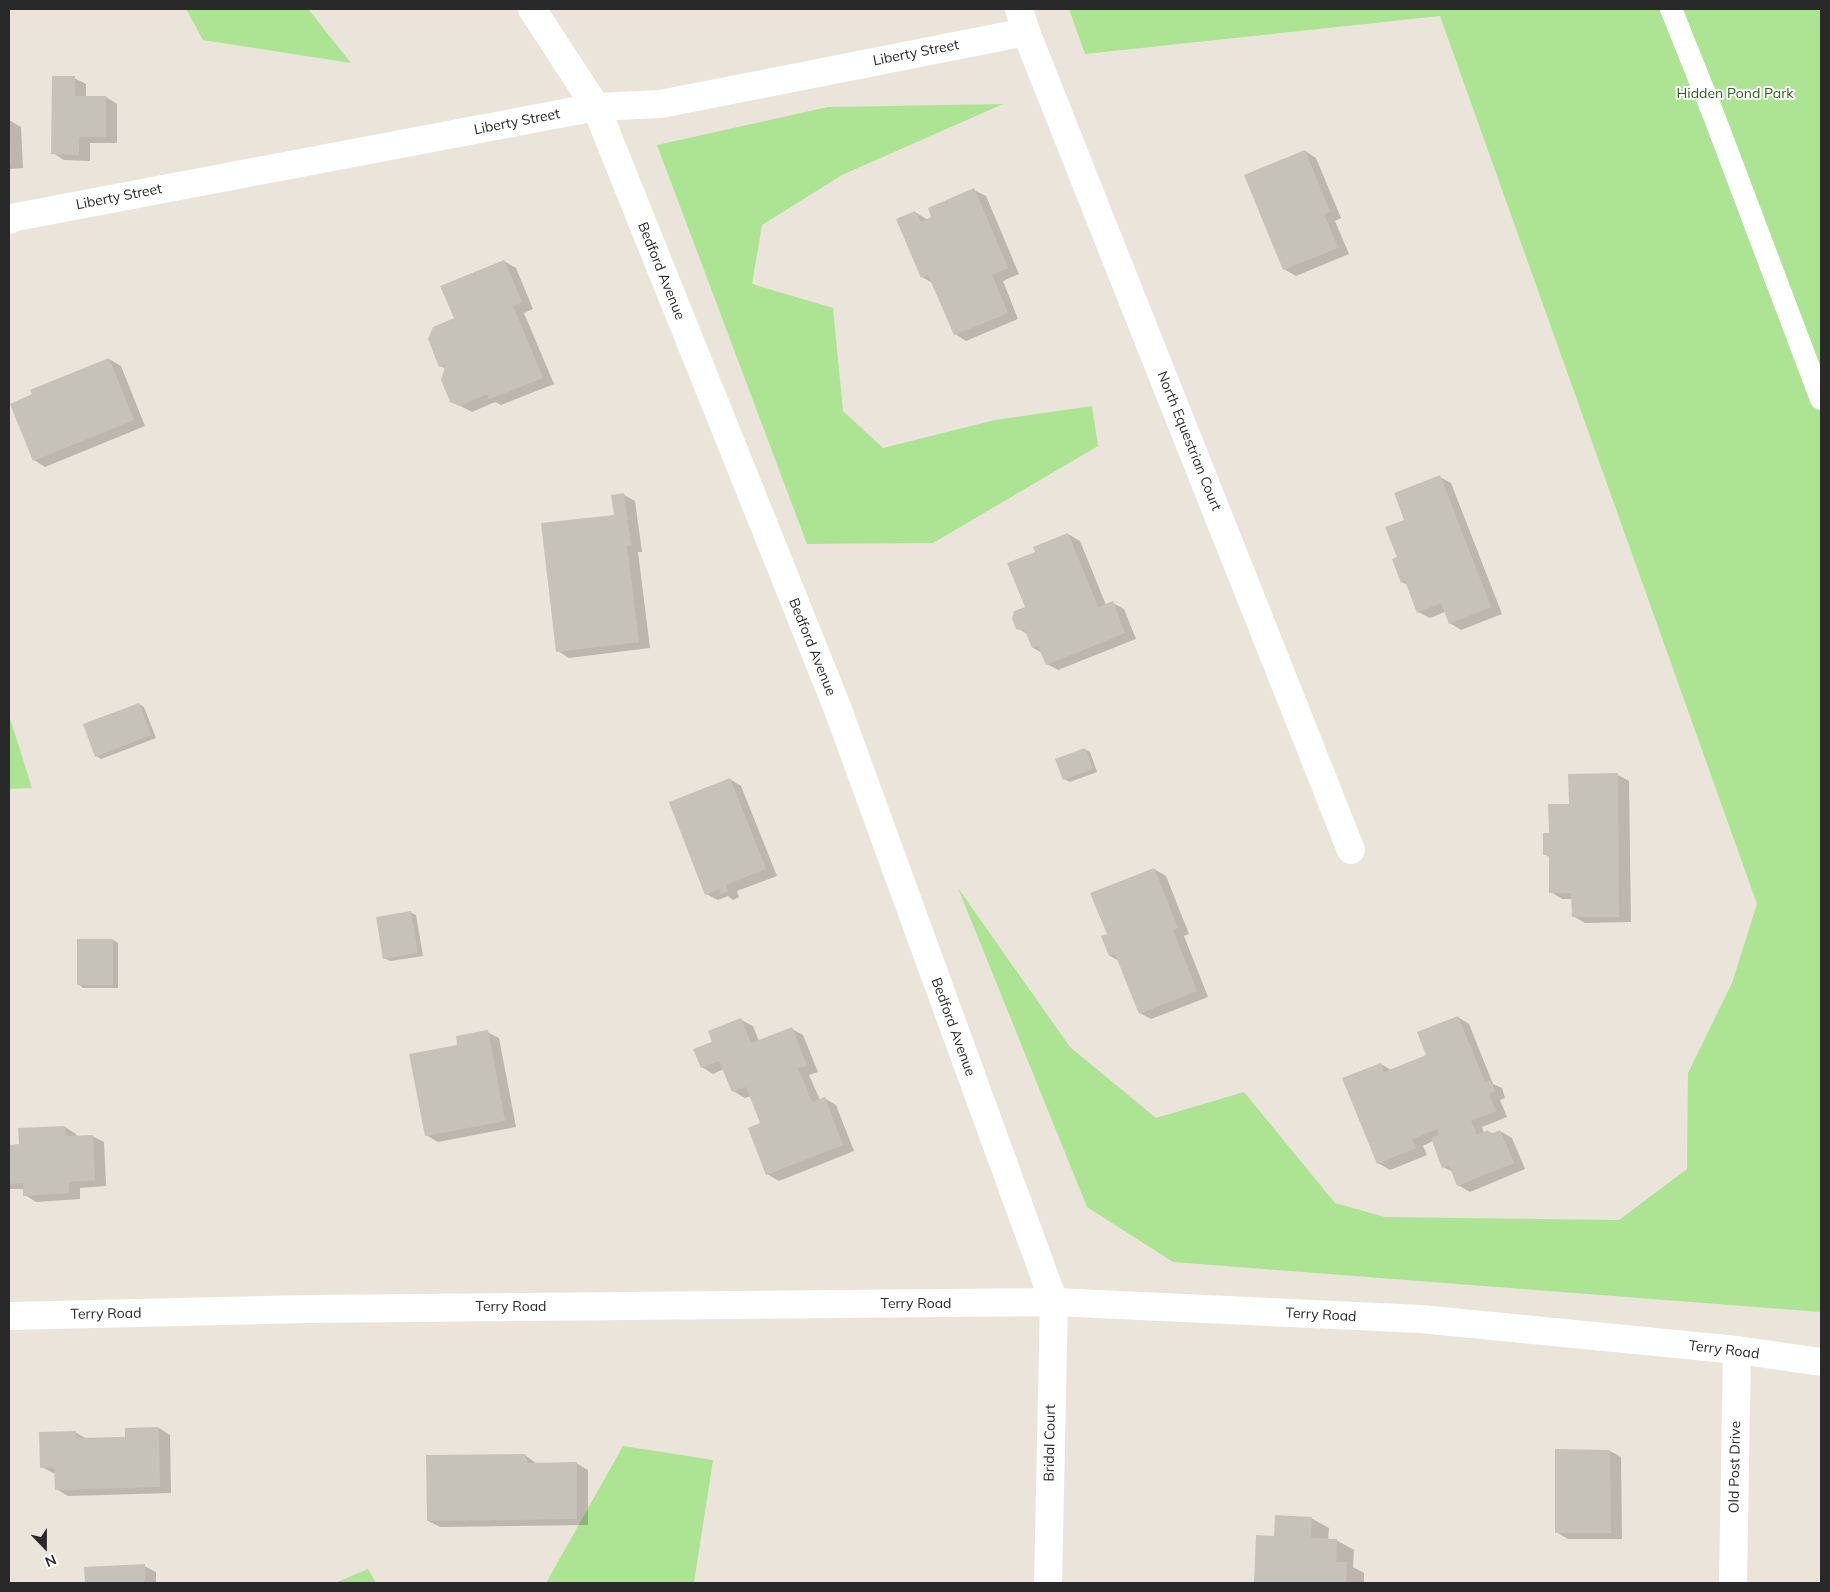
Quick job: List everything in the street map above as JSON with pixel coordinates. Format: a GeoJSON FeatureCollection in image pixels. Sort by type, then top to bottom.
{"type":"FeatureCollection","features":[{"type":"Feature","properties":{"kind":"street","name":"Bedford Avenue"},"geometry":{"type":"LineString","coordinates":[[532,9],[596,107],[837,708],[1054,1302]]}},
{"type":"Feature","properties":{"kind":"street","name":"Liberty Street"},"geometry":{"type":"LineString","coordinates":[[9,220],[16,217],[596,107],[661,104],[1023,20]]}},
{"type":"Feature","properties":{"kind":"street","name":"North Equestrian Court"},"geometry":{"type":"LineString","coordinates":[[1023,20],[1351,850]]}},
{"type":"Feature","properties":{"kind":"street","name":"Terry Road"},"geometry":{"type":"LineString","coordinates":[[9,1316],[307,1309],[1054,1302],[1422,1319],[1737,1350],[1821,1362]]}},
{"type":"Feature","properties":{"kind":"street","name":"Bridal Court"},"geometry":{"type":"LineString","coordinates":[[1048,1583],[1054,1302]]}},
{"type":"Feature","properties":{"kind":"street","name":"Old Post Drive"},"geometry":{"type":"LineString","coordinates":[[1733,1583],[1737,1350]]}},
{"type":"Feature","properties":{"kind":"lane"},"geometry":{"type":"LineString","coordinates":[[1671,9],[1714,116],[1821,399]]}},
{"type":"Feature","properties":{"kind":"green space"},"geometry":{"type":"Polygon","coordinates":[[[186,9],[308,9],[351,63],[203,40],[186,9]]]}},
{"type":"Feature","properties":{"kind":"green space","name":"Hidden Pond Park"},"geometry":{"type":"Polygon","coordinates":[[[1069,9],[1821,9],[1821,1312],[1173,1262],[1087,1207],[958,888],[1070,1047],[1156,1118],[1244,1092],[1335,1203],[1385,1217],[1619,1220],[1687,1169],[1688,1073],[1732,983],[1757,904],[1440,16],[1085,54],[1069,9]]]}},
{"type":"Feature","properties":{"kind":"green space"},"geometry":{"type":"Polygon","coordinates":[[[1003,104],[842,175],[762,225],[752,284],[833,308],[843,411],[883,448],[995,420],[1092,406],[1098,446],[933,543],[807,544],[657,145],[828,107],[1003,104]]]}},
{"type":"Feature","properties":{"kind":"green space"},"geometry":{"type":"Polygon","coordinates":[[[9,715],[32,788],[9,789],[9,715]]]}},
{"type":"Feature","properties":{"kind":"green space"},"geometry":{"type":"Polygon","coordinates":[[[623,1446],[713,1460],[694,1583],[546,1583],[623,1446]]]}},
{"type":"Feature","properties":{"kind":"green space"},"geometry":{"type":"Polygon","coordinates":[[[368,1569],[376,1583],[335,1583],[368,1569]]]}},
{"type":"Feature","properties":{"kind":"building"},"geometry":{"type":"Polygon","coordinates":[[[52,76],[75,76],[75,96],[106,96],[106,137],[79,137],[79,155],[51,154],[52,76]]]}},
{"type":"Feature","properties":{"kind":"building"},"geometry":{"type":"Polygon","coordinates":[[[10,126],[11,162],[9,162],[10,126]]]}},
{"type":"Feature","properties":{"kind":"building"},"geometry":{"type":"Polygon","coordinates":[[[1305,150],[1330,212],[1324,214],[1338,248],[1283,270],[1244,175],[1305,150]]]}},
{"type":"Feature","properties":{"kind":"building"},"geometry":{"type":"Polygon","coordinates":[[[974,188],[1008,268],[992,275],[1008,313],[954,335],[928,275],[921,278],[896,219],[915,211],[921,222],[931,217],[928,208],[974,188]]]}},
{"type":"Feature","properties":{"kind":"building"},"geometry":{"type":"Polygon","coordinates":[[[504,260],[522,302],[513,306],[543,378],[489,399],[487,394],[460,406],[450,402],[441,380],[446,364],[439,367],[428,339],[433,327],[454,318],[440,286],[504,260]]]}},
{"type":"Feature","properties":{"kind":"building"},"geometry":{"type":"Polygon","coordinates":[[[109,358],[134,420],[33,461],[10,404],[32,394],[30,390],[109,358]]]}},
{"type":"Feature","properties":{"kind":"building"},"geometry":{"type":"Polygon","coordinates":[[[1440,475],[1491,607],[1449,624],[1441,603],[1417,613],[1405,581],[1401,583],[1392,559],[1397,557],[1385,527],[1404,520],[1394,493],[1440,475]]]}},
{"type":"Feature","properties":{"kind":"building"},"geometry":{"type":"Polygon","coordinates":[[[624,493],[631,546],[627,546],[639,642],[556,652],[541,523],[614,515],[611,495],[624,493]]]}},
{"type":"Feature","properties":{"kind":"building"},"geometry":{"type":"Polygon","coordinates":[[[1068,533],[1098,607],[1113,601],[1125,633],[1046,665],[1038,646],[1032,648],[1025,631],[1016,629],[1012,619],[1014,611],[1025,607],[1007,563],[1035,552],[1033,547],[1068,533]]]}},
{"type":"Feature","properties":{"kind":"building"},"geometry":{"type":"Polygon","coordinates":[[[139,703],[151,735],[95,757],[83,724],[139,703]]]}},
{"type":"Feature","properties":{"kind":"building"},"geometry":{"type":"Polygon","coordinates":[[[1085,748],[1093,769],[1063,780],[1055,759],[1085,748]]]}},
{"type":"Feature","properties":{"kind":"building"},"geometry":{"type":"Polygon","coordinates":[[[1618,773],[1619,917],[1572,917],[1571,893],[1549,893],[1549,855],[1543,855],[1543,833],[1549,833],[1548,804],[1569,804],[1568,774],[1618,773]]]}},
{"type":"Feature","properties":{"kind":"building"},"geometry":{"type":"Polygon","coordinates":[[[730,778],[766,869],[726,885],[728,891],[721,894],[719,889],[705,895],[669,802],[730,778]]]}},
{"type":"Feature","properties":{"kind":"building"},"geometry":{"type":"Polygon","coordinates":[[[1154,868],[1178,928],[1173,930],[1197,991],[1139,1014],[1115,954],[1109,956],[1101,936],[1107,934],[1090,893],[1154,868]]]}},
{"type":"Feature","properties":{"kind":"building"},"geometry":{"type":"Polygon","coordinates":[[[411,911],[418,953],[383,959],[376,917],[411,911]]]}},
{"type":"Feature","properties":{"kind":"building"},"geometry":{"type":"Polygon","coordinates":[[[77,939],[113,939],[113,985],[77,985],[77,939]]]}},
{"type":"Feature","properties":{"kind":"building"},"geometry":{"type":"Polygon","coordinates":[[[1458,1016],[1485,1082],[1490,1080],[1495,1091],[1489,1094],[1496,1111],[1471,1121],[1477,1135],[1488,1130],[1490,1134],[1500,1130],[1514,1163],[1457,1186],[1449,1165],[1442,1168],[1431,1138],[1439,1135],[1437,1129],[1412,1139],[1416,1148],[1377,1164],[1342,1078],[1381,1063],[1384,1072],[1426,1055],[1417,1032],[1458,1016]]]}},
{"type":"Feature","properties":{"kind":"building"},"geometry":{"type":"Polygon","coordinates":[[[741,1018],[751,1043],[792,1027],[807,1066],[798,1068],[812,1102],[825,1097],[843,1145],[766,1175],[748,1128],[760,1123],[746,1087],[732,1092],[719,1061],[701,1068],[693,1049],[712,1042],[708,1031],[741,1018]]]}},
{"type":"Feature","properties":{"kind":"building"},"geometry":{"type":"Polygon","coordinates":[[[488,1030],[505,1121],[425,1136],[409,1054],[457,1045],[456,1036],[488,1030]]]}},
{"type":"Feature","properties":{"kind":"building"},"geometry":{"type":"Polygon","coordinates":[[[65,1126],[66,1136],[93,1135],[95,1180],[69,1182],[69,1193],[23,1196],[23,1183],[9,1184],[9,1145],[19,1144],[18,1128],[65,1126]]]}},
{"type":"Feature","properties":{"kind":"building"},"geometry":{"type":"Polygon","coordinates":[[[159,1427],[160,1487],[55,1490],[54,1467],[40,1468],[39,1432],[76,1431],[76,1438],[125,1437],[125,1428],[159,1427]]]}},
{"type":"Feature","properties":{"kind":"building"},"geometry":{"type":"Polygon","coordinates":[[[1555,1449],[1610,1450],[1611,1533],[1555,1533],[1555,1449]]]}},
{"type":"Feature","properties":{"kind":"building"},"geometry":{"type":"Polygon","coordinates":[[[525,1454],[528,1463],[577,1462],[577,1519],[427,1521],[426,1455],[525,1454]]]}},
{"type":"Feature","properties":{"kind":"building"},"geometry":{"type":"Polygon","coordinates":[[[1275,1515],[1312,1517],[1311,1538],[1337,1539],[1336,1562],[1347,1562],[1346,1583],[1254,1583],[1256,1535],[1274,1536],[1275,1515]]]}},
{"type":"Feature","properties":{"kind":"building"},"geometry":{"type":"Polygon","coordinates":[[[145,1564],[145,1583],[85,1583],[84,1567],[145,1564]]]}}]}
